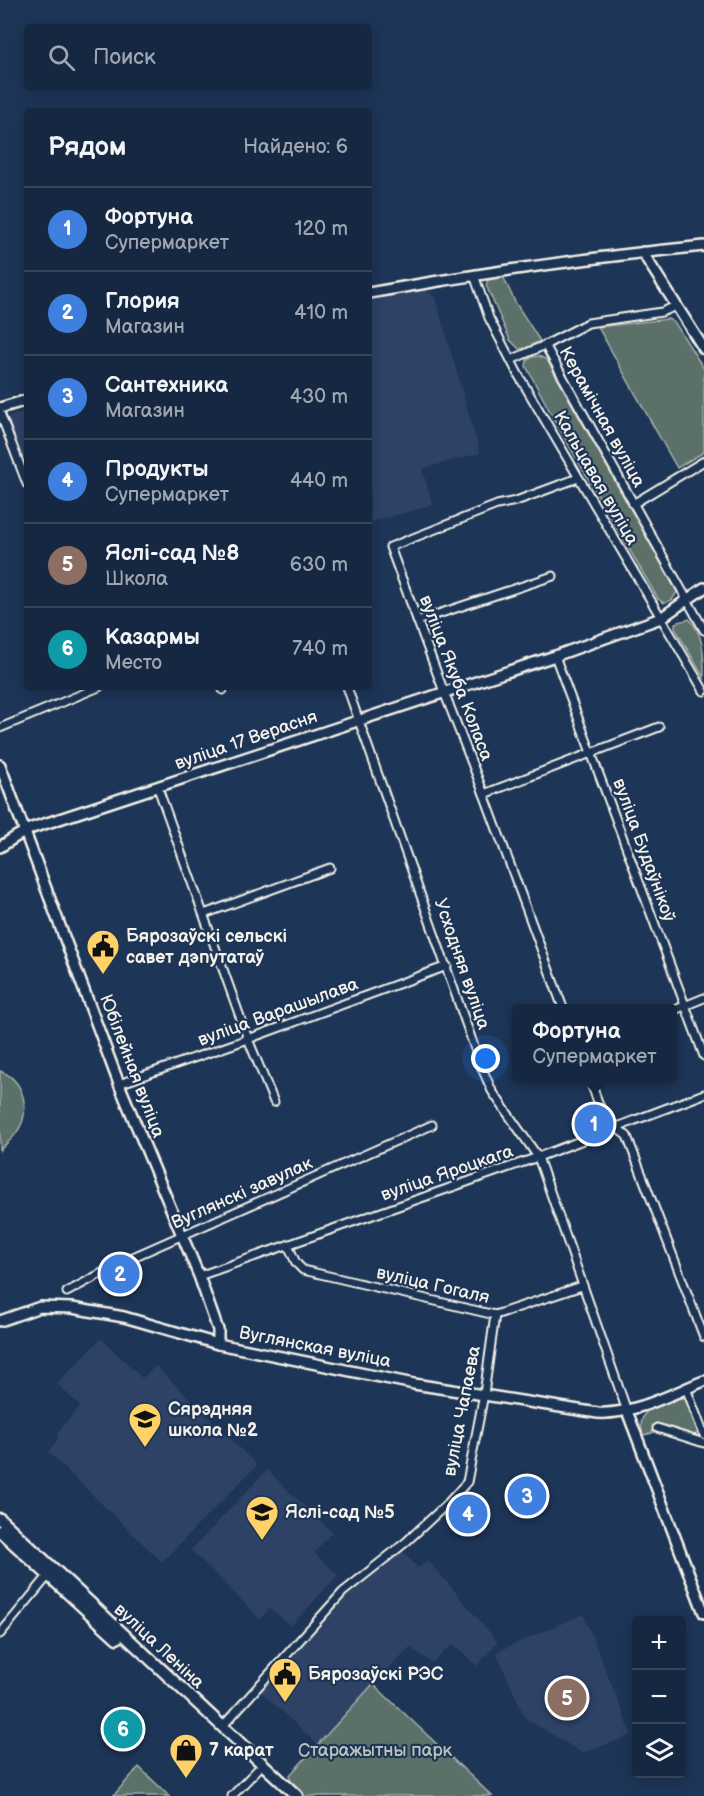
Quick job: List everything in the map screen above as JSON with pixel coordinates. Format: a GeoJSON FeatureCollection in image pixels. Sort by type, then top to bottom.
{"type":"FeatureCollection","features":[{"type":"Feature","properties":{"kind":"main road","name":"вуліца Леніна"},"geometry":{"type":"LineString","coordinates":[[0,1519],[51,1573]]}},
{"type":"Feature","properties":{"kind":"main road","name":"вуліца Леніна"},"geometry":{"type":"LineString","coordinates":[[0,1531],[51,1573],[260,1766],[297,1796]]}},
{"type":"Feature","properties":{"kind":"main road","name":"вуліца Леніна"},"geometry":{"type":"LineString","coordinates":[[260,1766],[287,1796]]}},
{"type":"Feature","properties":{"kind":"street"},"geometry":{"type":"LineString","coordinates":[[372,292],[474,275],[704,246]]}},
{"type":"Feature","properties":{"kind":"street"},"geometry":{"type":"LineString","coordinates":[[644,252],[644,256],[704,349]]}},
{"type":"Feature","properties":{"kind":"street","name":"Кальцавая вуліца"},"geometry":{"type":"LineString","coordinates":[[474,275],[489,318],[511,360],[704,691]]}},
{"type":"Feature","properties":{"kind":"street"},"geometry":{"type":"LineString","coordinates":[[511,360],[588,323],[662,312],[676,306]]}},
{"type":"Feature","properties":{"kind":"street","name":"Керамічная вуліца"},"geometry":{"type":"LineString","coordinates":[[545,345],[704,630]]}},
{"type":"Feature","properties":{"kind":"street"},"geometry":{"type":"LineString","coordinates":[[0,408],[24,401]]}},
{"type":"Feature","properties":{"kind":"street"},"geometry":{"type":"LineString","coordinates":[[0,413],[24,476]]}},
{"type":"Feature","properties":{"kind":"street"},"geometry":{"type":"LineString","coordinates":[[633,504],[704,461]]}},
{"type":"Feature","properties":{"kind":"street","name":"вуліца Якуба Коласа"},"geometry":{"type":"LineString","coordinates":[[562,1004],[390,547],[497,505],[516,501],[578,478]]}},
{"type":"Feature","properties":{"kind":"street"},"geometry":{"type":"LineString","coordinates":[[417,621],[553,576]]}},
{"type":"Feature","properties":{"kind":"street","name":"вуліца 17 Верасня"},"geometry":{"type":"LineString","coordinates":[[0,847],[24,832],[359,719],[555,656],[661,618],[704,588]]}},
{"type":"Feature","properties":{"kind":"street","name":"вуліца Будаўнікоў"},"geometry":{"type":"LineString","coordinates":[[555,656],[704,1056]]}},
{"type":"Feature","properties":{"kind":"street"},"geometry":{"type":"LineString","coordinates":[[0,728],[92,690]]}},
{"type":"Feature","properties":{"kind":"street","name":"Усходняя вуліца"},"geometry":{"type":"LineString","coordinates":[[348,690],[481,1066],[492,1091],[538,1157],[627,1411]]}},
{"type":"Feature","properties":{"kind":"street"},"geometry":{"type":"LineString","coordinates":[[484,794],[659,727]]}},
{"type":"Feature","properties":{"kind":"street","name":"Юбілейная вуліца"},"geometry":{"type":"LineString","coordinates":[[0,765],[119,1084],[199,1276],[218,1330],[218,1344]]}},
{"type":"Feature","properties":{"kind":"street"},"geometry":{"type":"LineString","coordinates":[[158,788],[248,1040],[274,1102]]}},
{"type":"Feature","properties":{"kind":"street"},"geometry":{"type":"LineString","coordinates":[[204,914],[330,868]]}},
{"type":"Feature","properties":{"kind":"street","name":"вуліца Варашылава"},"geometry":{"type":"LineString","coordinates":[[119,1084],[248,1040],[447,966]]}},
{"type":"Feature","properties":{"kind":"street"},"geometry":{"type":"LineString","coordinates":[[677,1009],[704,998]]}},
{"type":"Feature","properties":{"kind":"street"},"geometry":{"type":"LineString","coordinates":[[590,1082],[604,1118],[627,1136],[704,1338]]}},
{"type":"Feature","properties":{"kind":"street","name":"вуліца Яроцкага"},"geometry":{"type":"LineString","coordinates":[[199,1276],[538,1157],[704,1094]]}},
{"type":"Feature","properties":{"kind":"street","name":"Вуглянскі завулак"},"geometry":{"type":"LineString","coordinates":[[67,1292],[124,1261],[432,1125]]}},
{"type":"Feature","properties":{"kind":"street","name":"вуліца Гогаля"},"geometry":{"type":"LineString","coordinates":[[288,1245],[296,1263],[303,1270],[495,1315],[582,1286]]}},
{"type":"Feature","properties":{"kind":"street","name":"Вуглянская вуліца"},"geometry":{"type":"LineString","coordinates":[[0,1321],[40,1307],[72,1308],[124,1317],[218,1344],[414,1384],[598,1413],[611,1414],[627,1411],[704,1381]]}},
{"type":"Feature","properties":{"kind":"street","name":"вуліца Чапаева"},"geometry":{"type":"LineString","coordinates":[[220,1729],[343,1592],[406,1542],[467,1482],[484,1394],[495,1315]]}},
{"type":"Feature","properties":{"kind":"street"},"geometry":{"type":"LineString","coordinates":[[686,1388],[704,1436]]}},
{"type":"Feature","properties":{"kind":"street"},"geometry":{"type":"LineString","coordinates":[[627,1411],[704,1613]]}},
{"type":"Feature","properties":{"kind":"street"},"geometry":{"type":"LineString","coordinates":[[657,1428],[704,1443]]}},
{"type":"Feature","properties":{"kind":"street"},"geometry":{"type":"LineString","coordinates":[[0,1634],[51,1573]]}},
{"type":"Feature","properties":{"kind":"street"},"geometry":{"type":"LineString","coordinates":[[232,1796],[260,1766]]}},
{"type":"Feature","properties":{"kind":"shaded area"},"geometry":{"type":"Polygon","coordinates":[[[426,290],[435,297],[480,453],[422,469],[433,505],[372,521],[372,299],[426,290]]]}},
{"type":"Feature","properties":{"kind":"shaded area"},"geometry":{"type":"Polygon","coordinates":[[[24,411],[24,468],[5,418],[24,411]]]}},
{"type":"Feature","properties":{"kind":"shaded area","name":"Сярэдняя школа №2"},"geometry":{"type":"Polygon","coordinates":[[[101,1338],[142,1378],[156,1366],[257,1465],[162,1562],[48,1452],[56,1443],[59,1431],[80,1406],[57,1384],[101,1338]]]}},
{"type":"Feature","properties":{"kind":"shaded area","name":"Яслі-сад №5"},"geometry":{"type":"Polygon","coordinates":[[[267,1470],[332,1532],[314,1553],[338,1575],[291,1626],[270,1608],[260,1619],[191,1550],[267,1470]]]}},
{"type":"Feature","properties":{"kind":"shaded area"},"geometry":{"type":"Polygon","coordinates":[[[403,1551],[418,1568],[428,1560],[498,1642],[477,1666],[453,1644],[432,1663],[410,1647],[318,1745],[260,1691],[341,1601],[403,1551]]]}},
{"type":"Feature","properties":{"kind":"shaded area"},"geometry":{"type":"Polygon","coordinates":[[[583,1614],[632,1735],[582,1753],[525,1718],[496,1652],[583,1614]]]}},
{"type":"Feature","properties":{"kind":"green space"},"geometry":{"type":"Polygon","coordinates":[[[503,276],[515,302],[540,341],[526,348],[519,349],[510,340],[486,285],[488,280],[503,276]]]}},
{"type":"Feature","properties":{"kind":"green space"},"geometry":{"type":"Polygon","coordinates":[[[668,319],[675,323],[704,369],[704,452],[677,468],[598,327],[668,319]]]}},
{"type":"Feature","properties":{"kind":"green space"},"geometry":{"type":"Polygon","coordinates":[[[539,356],[547,360],[677,592],[672,600],[664,603],[658,599],[556,423],[526,366],[527,360],[539,356]]]}},
{"type":"Feature","properties":{"kind":"green space"},"geometry":{"type":"Polygon","coordinates":[[[689,619],[700,638],[704,678],[675,628],[675,623],[689,619]]]}},
{"type":"Feature","properties":{"kind":"green space"},"geometry":{"type":"Polygon","coordinates":[[[0,1071],[8,1075],[20,1089],[24,1115],[17,1132],[0,1150],[0,1071]]]}},
{"type":"Feature","properties":{"kind":"green space"},"geometry":{"type":"Polygon","coordinates":[[[674,1398],[683,1398],[688,1401],[698,1429],[697,1434],[693,1435],[656,1423],[652,1433],[643,1435],[641,1427],[645,1414],[654,1406],[674,1398]]]}},
{"type":"Feature","properties":{"kind":"green space","name":"Старажытны парк"},"geometry":{"type":"Polygon","coordinates":[[[373,1684],[492,1796],[303,1796],[290,1784],[290,1775],[373,1684]]]}},
{"type":"Feature","properties":{"kind":"green space"},"geometry":{"type":"Polygon","coordinates":[[[139,1767],[169,1796],[113,1796],[139,1767]]]}},
{"type":"Feature","properties":{"kind":"place","name":"Бярозаўскі сельскі савет дэпутатаў"},"geometry":{"type":"Point","coordinates":[103,975]}},
{"type":"Feature","properties":{"kind":"place","name":"Фортуна"},"geometry":{"type":"Point","coordinates":[594,1124]}},
{"type":"Feature","properties":{"kind":"place","name":"Глория"},"geometry":{"type":"Point","coordinates":[120,1274]}},
{"type":"Feature","properties":{"kind":"place","name":"Сярэдняя школа №2"},"geometry":{"type":"Point","coordinates":[145,1448]}},
{"type":"Feature","properties":{"kind":"place","name":"Сантехника"},"geometry":{"type":"Point","coordinates":[527,1496]}},
{"type":"Feature","properties":{"kind":"place","name":"Продукты"},"geometry":{"type":"Point","coordinates":[468,1514]}},
{"type":"Feature","properties":{"kind":"place","name":"Яслі-сад №5"},"geometry":{"type":"Point","coordinates":[262,1541]}},
{"type":"Feature","properties":{"kind":"place","name":"Яслі-сад №8"},"geometry":{"type":"Point","coordinates":[567,1698]}},
{"type":"Feature","properties":{"kind":"place","name":"Бярозаўскі РЭС"},"geometry":{"type":"Point","coordinates":[285,1703]}},
{"type":"Feature","properties":{"kind":"place","name":"Казармы"},"geometry":{"type":"Point","coordinates":[123,1729]}},
{"type":"Feature","properties":{"kind":"place","name":"7 карат"},"geometry":{"type":"Point","coordinates":[186,1779]}}]}
